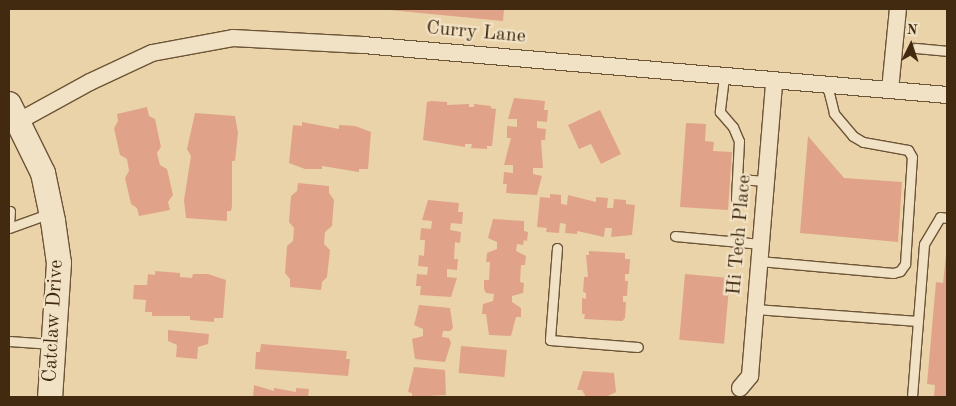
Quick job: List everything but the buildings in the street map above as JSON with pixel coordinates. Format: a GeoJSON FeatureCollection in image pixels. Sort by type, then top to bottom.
{"type":"FeatureCollection","features":[{"type":"Feature","properties":{"kind":"street"},"geometry":{"type":"LineString","coordinates":[[890,90],[898,9]]}},
{"type":"Feature","properties":{"kind":"street","name":"Curry Lane"},"geometry":{"type":"LineString","coordinates":[[14,112],[90,82],[152,53],[234,38],[363,45],[947,95]]}},
{"type":"Feature","properties":{"kind":"street","name":"Hi Tech Place"},"geometry":{"type":"LineString","coordinates":[[740,393],[750,376],[774,81]]}},
{"type":"Feature","properties":{"kind":"street","name":"Catclaw Drive"},"geometry":{"type":"LineString","coordinates":[[14,112],[44,173],[59,263],[50,397]]}},
{"type":"Feature","properties":{"kind":"lane"},"geometry":{"type":"LineString","coordinates":[[915,48],[947,51]]}},
{"type":"Feature","properties":{"kind":"lane"},"geometry":{"type":"LineString","coordinates":[[724,77],[720,112],[733,127],[738,141],[736,199]]}},
{"type":"Feature","properties":{"kind":"lane"},"geometry":{"type":"LineString","coordinates":[[759,261],[893,273],[900,271],[904,264],[912,157],[908,150],[863,142],[853,136],[834,113],[827,85]]}},
{"type":"Feature","properties":{"kind":"lane"},"geometry":{"type":"LineString","coordinates":[[738,179],[766,181]]}},
{"type":"Feature","properties":{"kind":"lane"},"geometry":{"type":"LineString","coordinates":[[10,211],[9,226],[51,213]]}},
{"type":"Feature","properties":{"kind":"lane"},"geometry":{"type":"LineString","coordinates":[[912,397],[924,244],[940,217],[947,218]]}},
{"type":"Feature","properties":{"kind":"lane"},"geometry":{"type":"LineString","coordinates":[[675,236],[760,244]]}},
{"type":"Feature","properties":{"kind":"lane"},"geometry":{"type":"LineString","coordinates":[[557,248],[550,340],[638,347]]}},
{"type":"Feature","properties":{"kind":"lane"},"geometry":{"type":"LineString","coordinates":[[755,309],[918,321]]}},
{"type":"Feature","properties":{"kind":"lane"},"geometry":{"type":"LineString","coordinates":[[9,341],[54,344]]}}]}
